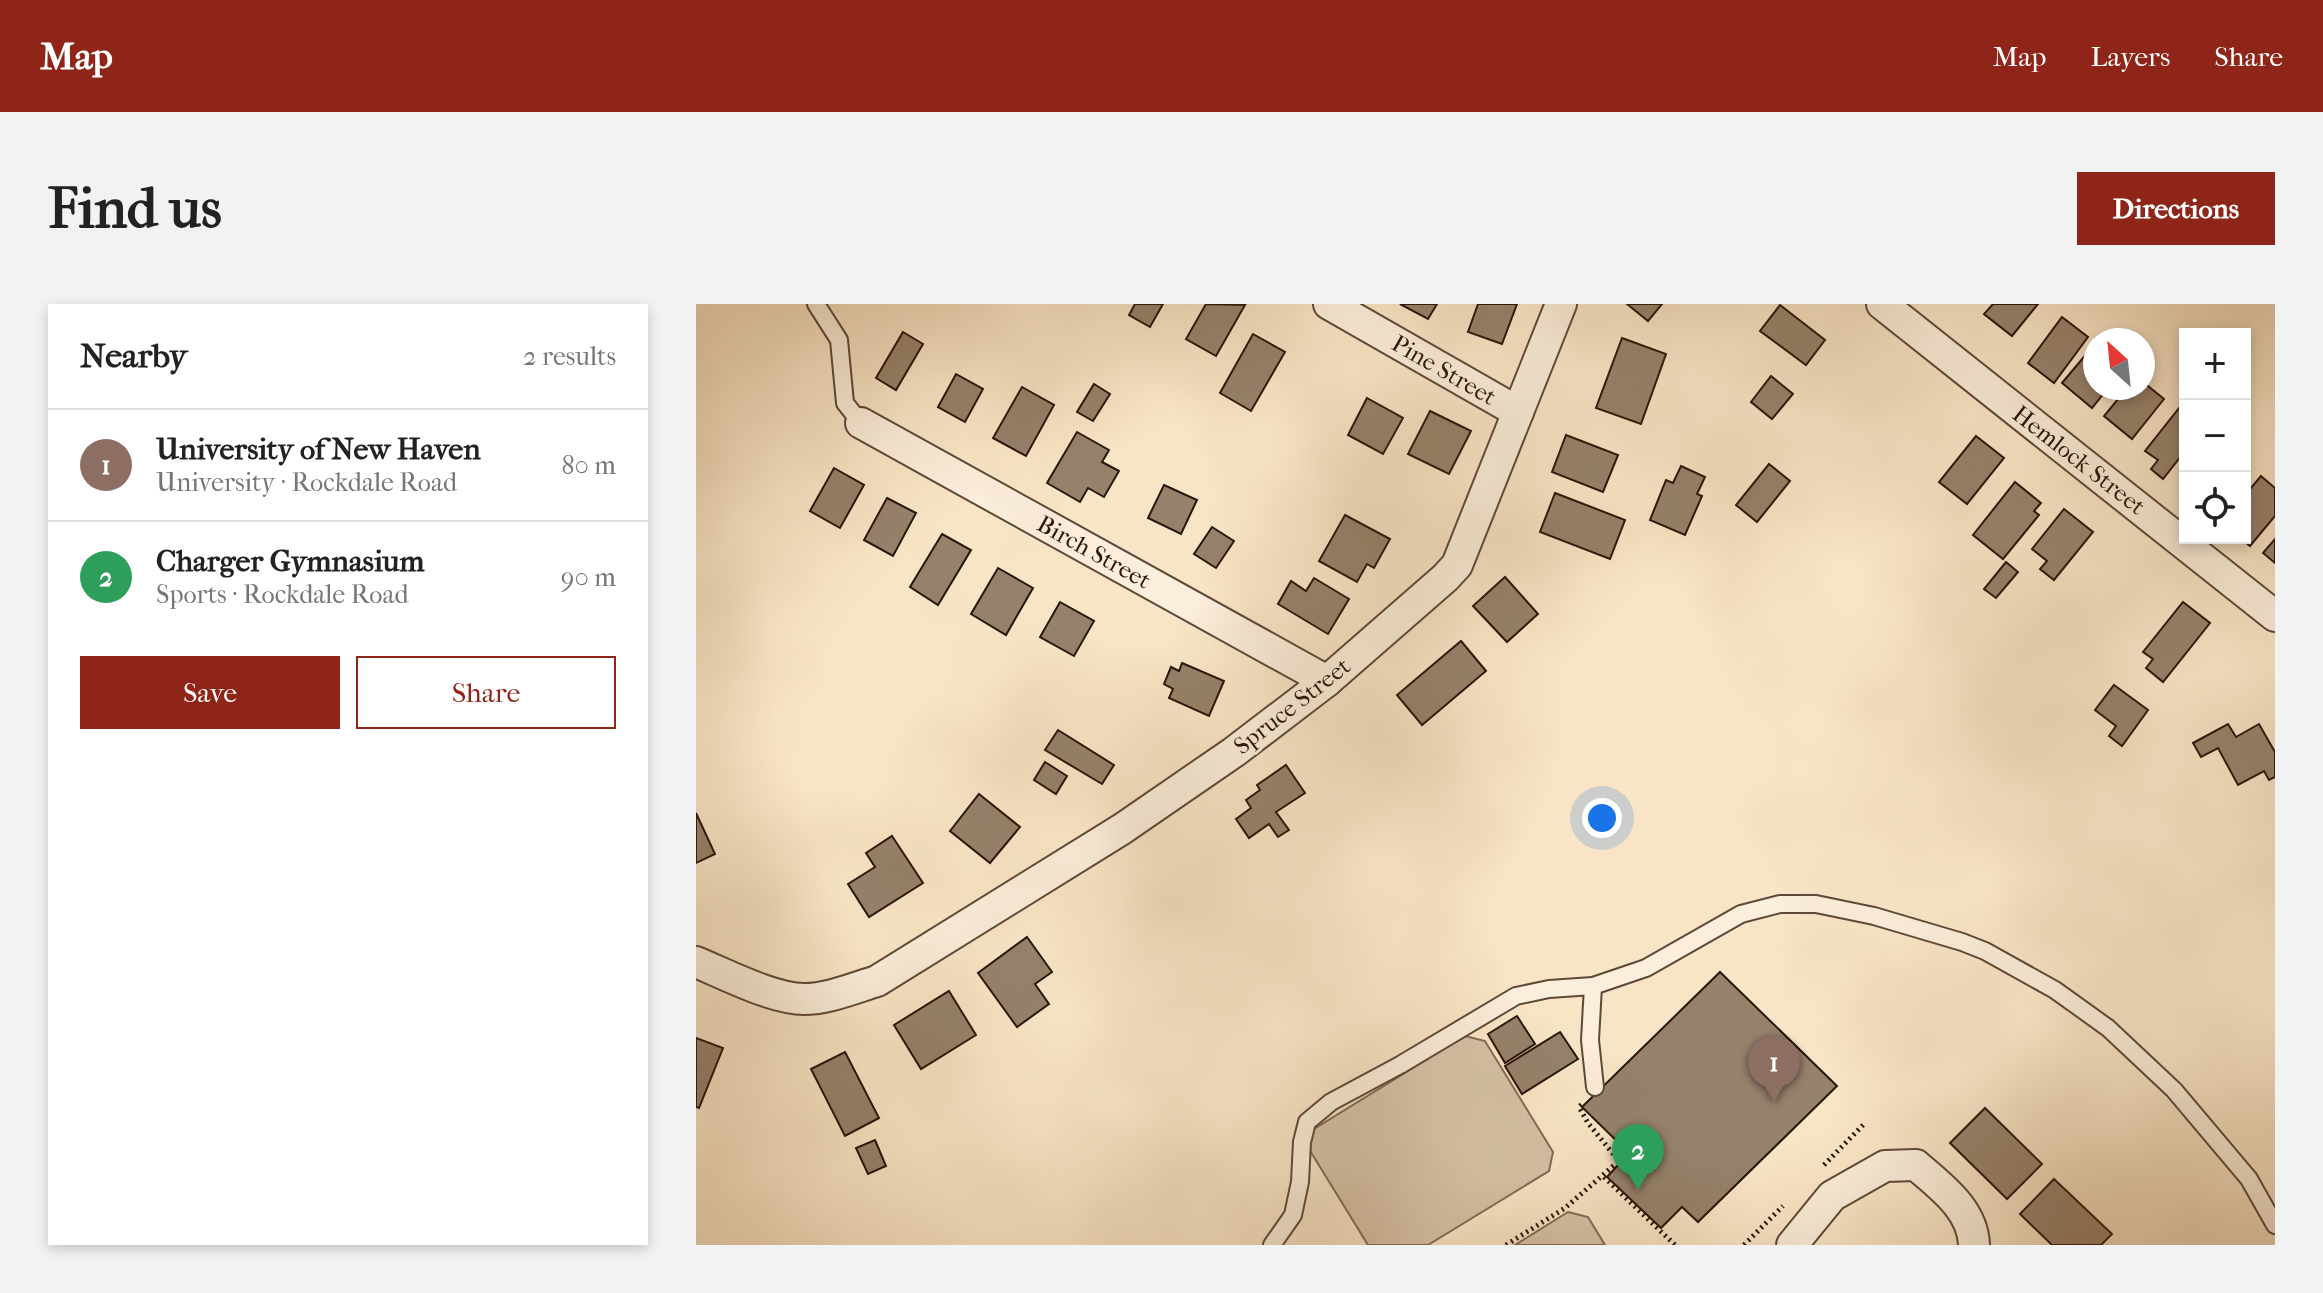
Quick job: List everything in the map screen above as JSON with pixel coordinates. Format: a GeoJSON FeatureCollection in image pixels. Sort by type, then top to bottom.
{"type":"FeatureCollection","features":[{"type":"Feature","properties":{"kind":"street","name":"Pine Street"},"geometry":{"type":"LineString","coordinates":[[1329,304],[1518,412]]}},
{"type":"Feature","properties":{"kind":"street","name":"Spruce Street"},"geometry":{"type":"LineString","coordinates":[[696,962],[763,989],[803,999],[877,981],[1122,829],[1234,752],[1327,681],[1457,565],[1561,304]]}},
{"type":"Feature","properties":{"kind":"street","name":"Hemlock Street"},"geometry":{"type":"LineString","coordinates":[[1882,304],[2275,616]]}},
{"type":"Feature","properties":{"kind":"street","name":"Birch Street"},"geometry":{"type":"LineString","coordinates":[[861,423],[1327,681]]}},
{"type":"Feature","properties":{"kind":"street"},"geometry":{"type":"LineString","coordinates":[[1792,1245],[1832,1196],[1885,1166],[1916,1165],[1956,1200],[1974,1237],[1974,1245]]}},
{"type":"Feature","properties":{"kind":"lane"},"geometry":{"type":"LineString","coordinates":[[816,304],[839,340],[845,403],[861,423]]}},
{"type":"Feature","properties":{"kind":"lane"},"geometry":{"type":"LineString","coordinates":[[1272,1245],[1293,1215],[1307,1122],[1331,1102],[1516,996],[1549,989],[1593,986],[1646,968],[1741,914],[1780,904],[1816,904],[1874,916],[1962,942],[1985,951],[2055,990],[2108,1028],[2174,1090],[2249,1179],[2275,1225]]}},
{"type":"Feature","properties":{"kind":"lane"},"geometry":{"type":"LineString","coordinates":[[1593,986],[1590,1040],[1595,1087]]}},
{"type":"Feature","properties":{"kind":"path"},"geometry":{"type":"LineString","coordinates":[[1506,1245],[1565,1208],[1619,1161],[1579,1107],[1595,1087]]}},
{"type":"Feature","properties":{"kind":"path"},"geometry":{"type":"LineString","coordinates":[[1603,1176],[1675,1245]]}},
{"type":"Feature","properties":{"kind":"shaded area"},"geometry":{"type":"Polygon","coordinates":[[[1465,1036],[1485,1041],[1553,1152],[1549,1171],[1428,1245],[1368,1245],[1309,1149],[1314,1129],[1465,1036]]]}},
{"type":"Feature","properties":{"kind":"shaded area"},"geometry":{"type":"Polygon","coordinates":[[[1568,1212],[1588,1217],[1605,1245],[1515,1245],[1568,1212]]]}},
{"type":"Feature","properties":{"kind":"building"},"geometry":{"type":"Polygon","coordinates":[[[1135,304],[1163,304],[1150,327],[1129,315],[1135,304]]]}},
{"type":"Feature","properties":{"kind":"building"},"geometry":{"type":"Polygon","coordinates":[[[1206,304],[1245,305],[1216,356],[1186,339],[1206,304]]]}},
{"type":"Feature","properties":{"kind":"building"},"geometry":{"type":"Polygon","coordinates":[[[1400,304],[1437,304],[1428,319],[1400,304]]]}},
{"type":"Feature","properties":{"kind":"building"},"geometry":{"type":"Polygon","coordinates":[[[1478,304],[1517,304],[1502,344],[1468,332],[1478,304]]]}},
{"type":"Feature","properties":{"kind":"building"},"geometry":{"type":"Polygon","coordinates":[[[1627,304],[1662,304],[1648,321],[1627,304]]]}},
{"type":"Feature","properties":{"kind":"building"},"geometry":{"type":"Polygon","coordinates":[[[1993,304],[2038,304],[2012,336],[1984,314],[1993,304]]]}},
{"type":"Feature","properties":{"kind":"building"},"geometry":{"type":"Polygon","coordinates":[[[1780,305],[1825,340],[1806,365],[1760,331],[1780,305]]]}},
{"type":"Feature","properties":{"kind":"building"},"geometry":{"type":"Polygon","coordinates":[[[2062,317],[2083,333],[2083,344],[2054,383],[2028,363],[2062,317]]]}},
{"type":"Feature","properties":{"kind":"building"},"geometry":{"type":"Polygon","coordinates":[[[903,332],[923,344],[896,390],[876,378],[903,332]]]}},
{"type":"Feature","properties":{"kind":"building"},"geometry":{"type":"Polygon","coordinates":[[[1253,334],[1285,352],[1251,411],[1220,393],[1253,334]]]}},
{"type":"Feature","properties":{"kind":"building"},"geometry":{"type":"Polygon","coordinates":[[[1622,338],[1666,354],[1641,424],[1596,408],[1622,338]]]}},
{"type":"Feature","properties":{"kind":"building"},"geometry":{"type":"Polygon","coordinates":[[[2083,358],[2083,400],[2098,400],[2092,408],[2062,383],[2083,358]]]}},
{"type":"Feature","properties":{"kind":"building"},"geometry":{"type":"Polygon","coordinates":[[[956,374],[983,389],[965,422],[938,407],[956,374]]]}},
{"type":"Feature","properties":{"kind":"building"},"geometry":{"type":"Polygon","coordinates":[[[1771,376],[1793,394],[1772,419],[1751,402],[1771,376]]]}},
{"type":"Feature","properties":{"kind":"building"},"geometry":{"type":"Polygon","coordinates":[[[1094,384],[1110,394],[1093,421],[1077,412],[1094,384]]]}},
{"type":"Feature","properties":{"kind":"building"},"geometry":{"type":"Polygon","coordinates":[[[1022,387],[1054,405],[1026,456],[993,438],[1022,387]]]}},
{"type":"Feature","properties":{"kind":"building"},"geometry":{"type":"Polygon","coordinates":[[[2155,392],[2164,399],[2132,439],[2104,416],[2117,400],[2155,400],[2155,392]]]}},
{"type":"Feature","properties":{"kind":"building"},"geometry":{"type":"Polygon","coordinates":[[[1367,398],[1403,418],[1383,454],[1348,435],[1367,398]]]}},
{"type":"Feature","properties":{"kind":"building"},"geometry":{"type":"Polygon","coordinates":[[[2179,408],[2179,459],[2163,479],[2151,469],[2158,460],[2145,451],[2179,408]]]}},
{"type":"Feature","properties":{"kind":"building"},"geometry":{"type":"Polygon","coordinates":[[[1430,411],[1471,431],[1449,474],[1408,454],[1430,411]]]}},
{"type":"Feature","properties":{"kind":"building"},"geometry":{"type":"Polygon","coordinates":[[[1077,432],[1109,450],[1102,462],[1119,471],[1104,497],[1088,488],[1080,502],[1047,483],[1077,432]]]}},
{"type":"Feature","properties":{"kind":"building"},"geometry":{"type":"Polygon","coordinates":[[[1566,435],[1618,455],[1603,492],[1552,472],[1566,435]]]}},
{"type":"Feature","properties":{"kind":"building"},"geometry":{"type":"Polygon","coordinates":[[[1976,436],[2004,458],[1967,504],[1939,482],[1976,436]]]}},
{"type":"Feature","properties":{"kind":"building"},"geometry":{"type":"Polygon","coordinates":[[[1769,464],[1790,481],[1757,522],[1736,505],[1769,464]]]}},
{"type":"Feature","properties":{"kind":"building"},"geometry":{"type":"Polygon","coordinates":[[[1681,466],[1705,477],[1697,494],[1702,496],[1685,535],[1650,520],[1666,480],[1673,483],[1681,466]]]}},
{"type":"Feature","properties":{"kind":"building"},"geometry":{"type":"Polygon","coordinates":[[[834,468],[864,485],[840,528],[810,511],[834,468]]]}},
{"type":"Feature","properties":{"kind":"building"},"geometry":{"type":"Polygon","coordinates":[[[2261,476],[2275,488],[2275,516],[2250,546],[2248,544],[2251,544],[2251,488],[2261,476]]]}},
{"type":"Feature","properties":{"kind":"building"},"geometry":{"type":"Polygon","coordinates":[[[2015,482],[2041,503],[2034,511],[2039,515],[2003,559],[1973,535],[2015,482]]]}},
{"type":"Feature","properties":{"kind":"building"},"geometry":{"type":"Polygon","coordinates":[[[1164,485],[1197,500],[1181,534],[1148,518],[1164,485]]]}},
{"type":"Feature","properties":{"kind":"building"},"geometry":{"type":"Polygon","coordinates":[[[1555,493],[1625,520],[1610,559],[1540,532],[1555,493]]]}},
{"type":"Feature","properties":{"kind":"building"},"geometry":{"type":"Polygon","coordinates":[[[887,498],[916,513],[893,556],[864,540],[887,498]]]}},
{"type":"Feature","properties":{"kind":"building"},"geometry":{"type":"Polygon","coordinates":[[[2064,509],[2093,532],[2054,580],[2040,569],[2047,561],[2032,549],[2064,509]]]}},
{"type":"Feature","properties":{"kind":"building"},"geometry":{"type":"Polygon","coordinates":[[[1345,515],[1390,539],[1374,568],[1367,564],[1357,582],[1319,561],[1345,515]]]}},
{"type":"Feature","properties":{"kind":"building"},"geometry":{"type":"Polygon","coordinates":[[[1212,527],[1234,541],[1216,568],[1194,554],[1212,527]]]}},
{"type":"Feature","properties":{"kind":"building"},"geometry":{"type":"Polygon","coordinates":[[[942,534],[971,550],[938,605],[910,587],[942,534]]]}},
{"type":"Feature","properties":{"kind":"building"},"geometry":{"type":"Polygon","coordinates":[[[2275,539],[2275,563],[2263,553],[2275,539]]]}},
{"type":"Feature","properties":{"kind":"building"},"geometry":{"type":"Polygon","coordinates":[[[2006,562],[2018,572],[1996,598],[1984,589],[2006,562]]]}},
{"type":"Feature","properties":{"kind":"building"},"geometry":{"type":"Polygon","coordinates":[[[998,568],[1033,588],[1006,635],[971,614],[998,568]]]}},
{"type":"Feature","properties":{"kind":"building"},"geometry":{"type":"Polygon","coordinates":[[[1505,577],[1538,614],[1507,642],[1473,606],[1505,577]]]}},
{"type":"Feature","properties":{"kind":"building"},"geometry":{"type":"Polygon","coordinates":[[[1314,578],[1349,599],[1328,634],[1278,604],[1291,581],[1306,591],[1314,578]]]}},
{"type":"Feature","properties":{"kind":"building"},"geometry":{"type":"Polygon","coordinates":[[[1060,602],[1094,621],[1074,656],[1040,637],[1060,602]]]}},
{"type":"Feature","properties":{"kind":"building"},"geometry":{"type":"Polygon","coordinates":[[[2183,602],[2210,623],[2163,682],[2146,668],[2153,659],[2143,652],[2183,602]]]}},
{"type":"Feature","properties":{"kind":"building"},"geometry":{"type":"Polygon","coordinates":[[[1461,641],[1486,671],[1422,725],[1397,695],[1461,641]]]}},
{"type":"Feature","properties":{"kind":"building"},"geometry":{"type":"Polygon","coordinates":[[[1182,663],[1224,681],[1209,716],[1169,698],[1173,689],[1164,684],[1171,667],[1179,671],[1182,663]]]}},
{"type":"Feature","properties":{"kind":"building"},"geometry":{"type":"Polygon","coordinates":[[[2114,685],[2148,710],[2122,746],[2109,736],[2116,726],[2095,710],[2114,685]]]}},
{"type":"Feature","properties":{"kind":"building"},"geometry":{"type":"Polygon","coordinates":[[[2228,724],[2236,737],[2259,724],[2275,752],[2275,777],[2269,780],[2264,771],[2238,785],[2218,748],[2201,757],[2193,743],[2228,724]]]}},
{"type":"Feature","properties":{"kind":"building"},"geometry":{"type":"Polygon","coordinates":[[[1058,730],[1114,765],[1102,784],[1045,750],[1058,730]]]}},
{"type":"Feature","properties":{"kind":"building"},"geometry":{"type":"Polygon","coordinates":[[[1045,762],[1067,776],[1056,794],[1034,780],[1045,762]]]}},
{"type":"Feature","properties":{"kind":"building"},"geometry":{"type":"Polygon","coordinates":[[[1286,765],[1305,793],[1276,812],[1289,830],[1278,837],[1269,824],[1249,838],[1236,819],[1251,808],[1246,800],[1260,790],[1257,785],[1286,765]]]}},
{"type":"Feature","properties":{"kind":"building"},"geometry":{"type":"Polygon","coordinates":[[[979,794],[1020,827],[990,863],[950,831],[979,794]]]}},
{"type":"Feature","properties":{"kind":"building"},"geometry":{"type":"Polygon","coordinates":[[[696,813],[715,854],[696,863],[696,813]]]}},
{"type":"Feature","properties":{"kind":"building"},"geometry":{"type":"Polygon","coordinates":[[[892,836],[923,883],[869,917],[848,884],[875,867],[866,853],[892,836]]]}},
{"type":"Feature","properties":{"kind":"building"},"geometry":{"type":"Polygon","coordinates":[[[1027,937],[1052,972],[1035,984],[1049,1004],[1017,1027],[978,973],[1027,937]]]}},
{"type":"Feature","properties":{"kind":"building"},"geometry":{"type":"Polygon","coordinates":[[[1720,972],[1837,1086],[1698,1222],[1682,1207],[1661,1228],[1607,1177],[1629,1153],[1582,1107],[1720,972]]]}},
{"type":"Feature","properties":{"kind":"building"},"geometry":{"type":"Polygon","coordinates":[[[949,991],[976,1035],[921,1069],[894,1025],[949,991]]]}},
{"type":"Feature","properties":{"kind":"building"},"geometry":{"type":"Polygon","coordinates":[[[1517,1016],[1535,1044],[1505,1063],[1488,1034],[1517,1016]]]}},
{"type":"Feature","properties":{"kind":"building"},"geometry":{"type":"Polygon","coordinates":[[[1560,1032],[1578,1059],[1522,1094],[1505,1066],[1560,1032]]]}},
{"type":"Feature","properties":{"kind":"building"},"geometry":{"type":"Polygon","coordinates":[[[696,1038],[723,1048],[699,1108],[696,1107],[696,1038]]]}},
{"type":"Feature","properties":{"kind":"building"},"geometry":{"type":"Polygon","coordinates":[[[845,1052],[879,1118],[845,1136],[811,1069],[845,1052]]]}},
{"type":"Feature","properties":{"kind":"building"},"geometry":{"type":"Polygon","coordinates":[[[1985,1108],[2042,1164],[2007,1199],[1950,1143],[1985,1108]]]}},
{"type":"Feature","properties":{"kind":"building"},"geometry":{"type":"Polygon","coordinates":[[[875,1140],[886,1166],[868,1174],[856,1148],[875,1140]]]}},
{"type":"Feature","properties":{"kind":"building"},"geometry":{"type":"Polygon","coordinates":[[[2054,1179],[2112,1234],[2101,1245],[2052,1245],[2020,1214],[2054,1179]]]}},
{"type":"Feature","properties":{"kind":"place","name":"University of New Haven"},"geometry":{"type":"Point","coordinates":[1774,1102]}},
{"type":"Feature","properties":{"kind":"place","name":"Charger Gymnasium"},"geometry":{"type":"Point","coordinates":[1638,1190]}}]}
